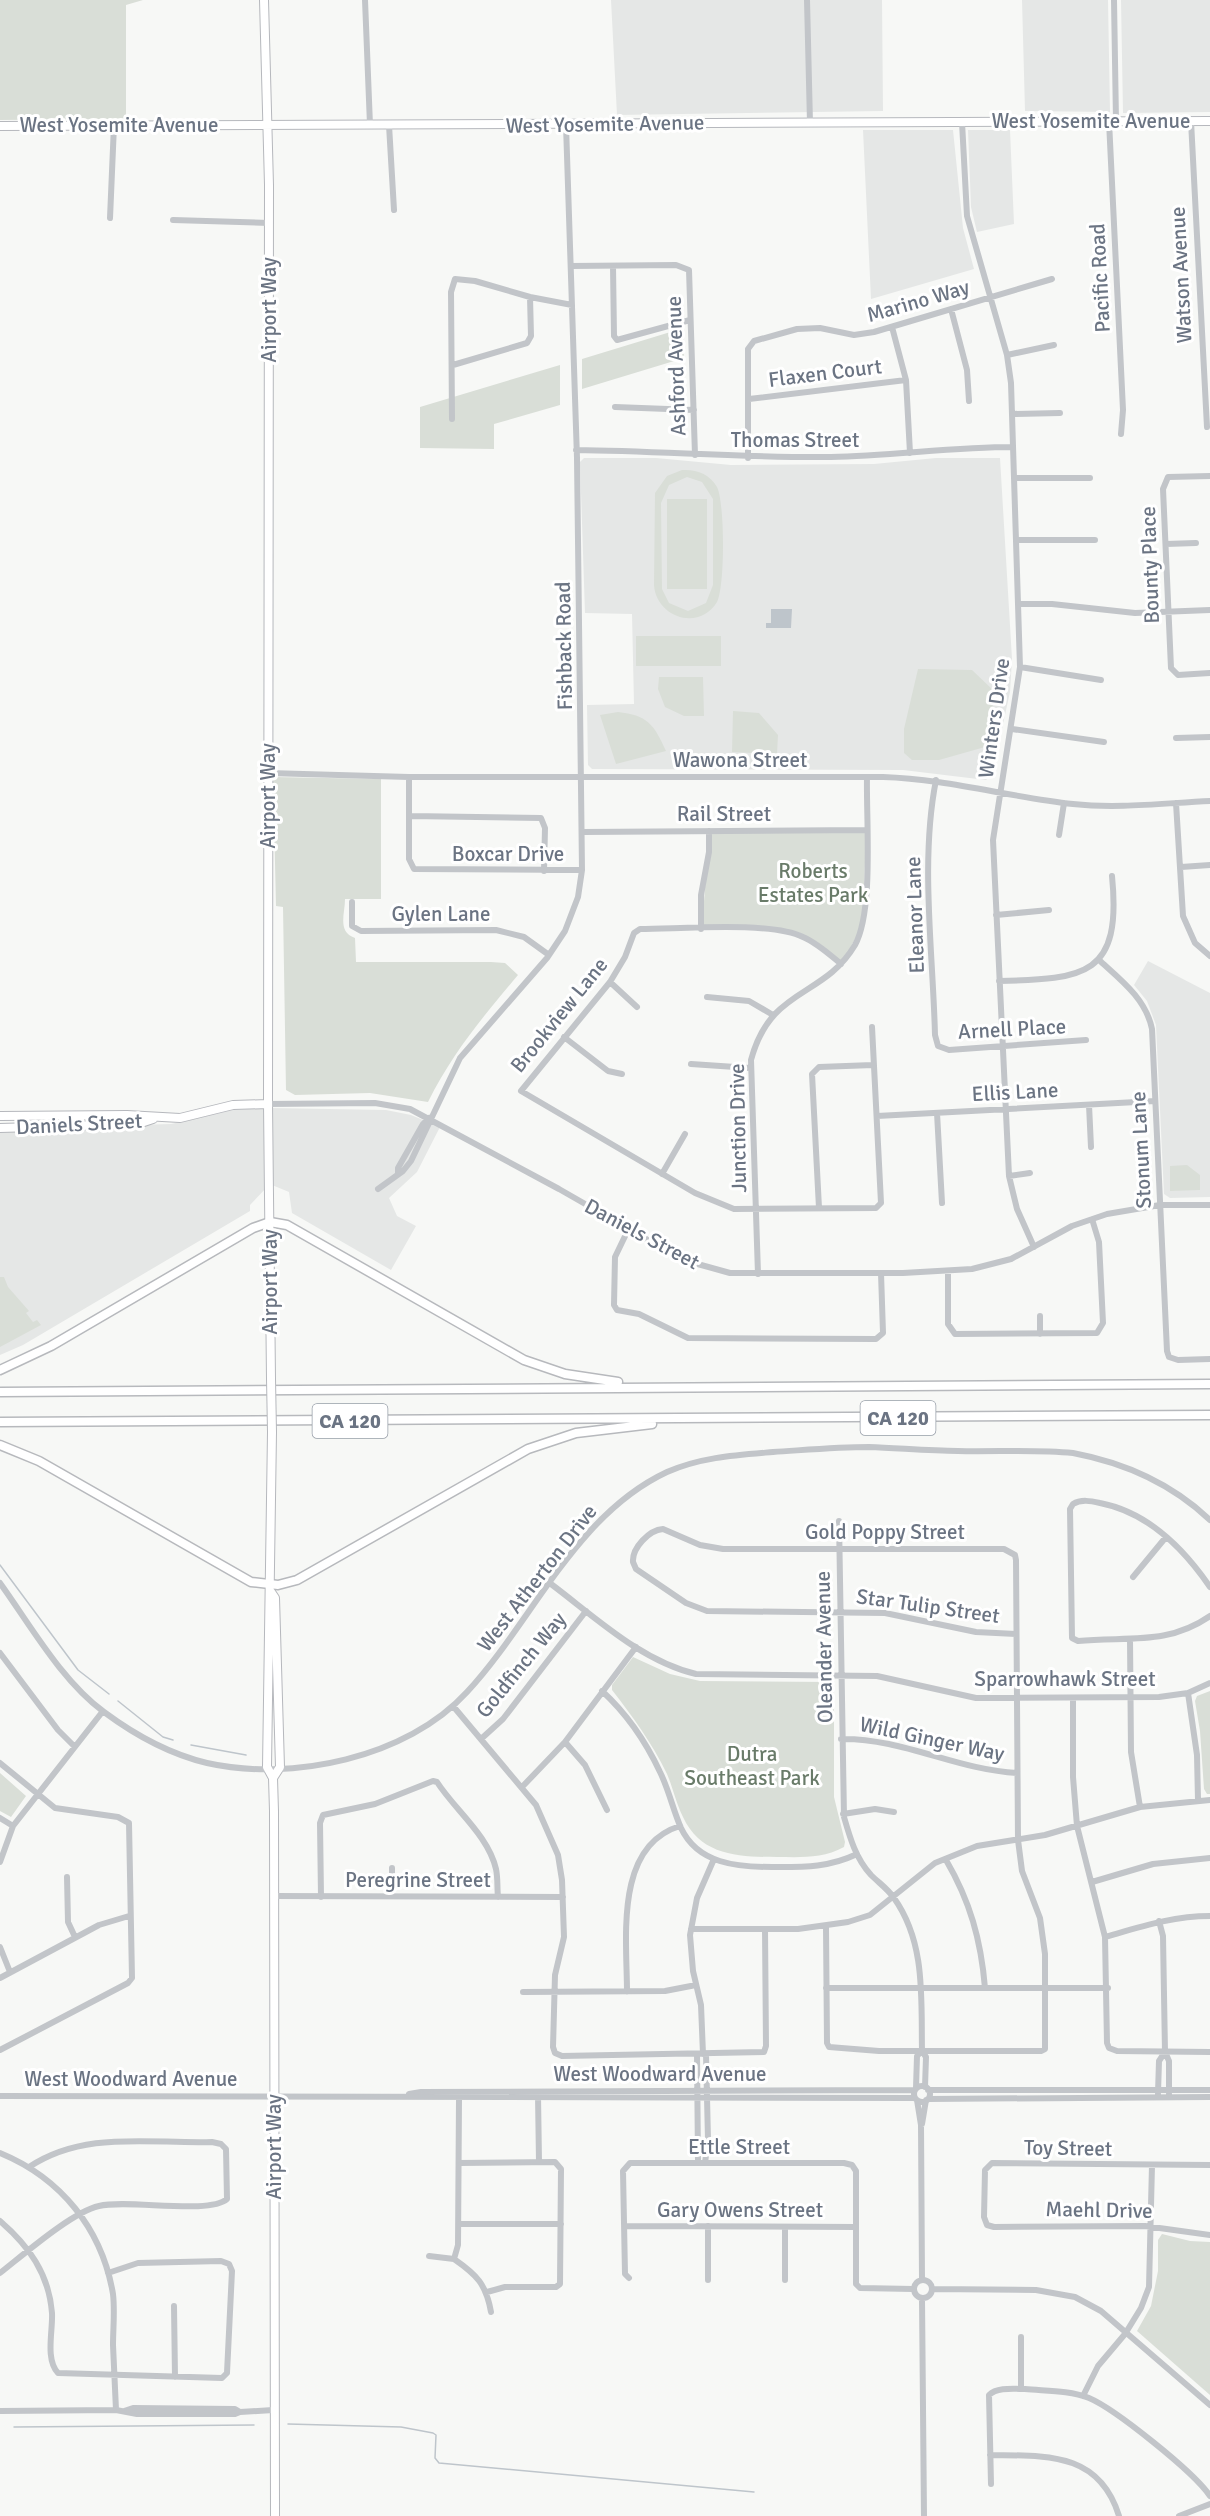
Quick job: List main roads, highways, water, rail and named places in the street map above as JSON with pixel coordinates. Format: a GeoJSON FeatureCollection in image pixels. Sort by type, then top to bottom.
{"type":"FeatureCollection","features":[{"type":"Feature","properties":{"kind":"highway"},"geometry":{"type":"LineString","coordinates":[[0,1370],[51,1346],[253,1228],[270,1222],[287,1226],[524,1360],[565,1374],[591,1379],[693,1386]]}},
{"type":"Feature","properties":{"kind":"highway"},"geometry":{"type":"LineString","coordinates":[[1021,1385],[1210,1379]]}},
{"type":"Feature","properties":{"kind":"highway","name":"CA 120"},"geometry":{"type":"LineString","coordinates":[[0,1392],[1210,1384]]}},
{"type":"Feature","properties":{"kind":"highway"},"geometry":{"type":"LineString","coordinates":[[1178,1415],[1210,1421]]}},
{"type":"Feature","properties":{"kind":"highway","name":"CA 120"},"geometry":{"type":"LineString","coordinates":[[0,1422],[1210,1415]]}},
{"type":"Feature","properties":{"kind":"highway"},"geometry":{"type":"LineString","coordinates":[[0,1445],[39,1461],[251,1582],[271,1589],[297,1580],[491,1468],[548,1441],[576,1433],[608,1428],[700,1419]]}},
{"type":"Feature","properties":{"kind":"main road","name":"Airport Way"},"geometry":{"type":"LineString","coordinates":[[264,0],[269,223],[268,1104],[272,1432],[271,1589],[267,1598],[267,1767],[273,1778],[275,2516]]}},
{"type":"Feature","properties":{"kind":"main road","name":"West Yosemite Avenue"},"geometry":{"type":"LineString","coordinates":[[0,126],[268,123],[566,125],[1210,121]]}},
{"type":"Feature","properties":{"kind":"main road","name":"Daniels Street"},"geometry":{"type":"LineString","coordinates":[[0,1116],[127,1114],[180,1118],[233,1105],[268,1104]]}},
{"type":"Feature","properties":{"kind":"main road","name":"Daniels Street"},"geometry":{"type":"LineString","coordinates":[[0,1128],[138,1124],[158,1118]]}},
{"type":"Feature","properties":{"kind":"main road","name":"Airport Way"},"geometry":{"type":"LineString","coordinates":[[271,1589],[275,1598],[280,1767],[273,1778]]}},
{"type":"Feature","properties":{"kind":"waterway"},"geometry":{"type":"LineString","coordinates":[[0,1565],[78,1670],[109,1694]]}},
{"type":"Feature","properties":{"kind":"waterway"},"geometry":{"type":"LineString","coordinates":[[118,1701],[163,1737],[173,1740]]}},
{"type":"Feature","properties":{"kind":"waterway"},"geometry":{"type":"LineString","coordinates":[[191,1745],[246,1755]]}},
{"type":"Feature","properties":{"kind":"waterway"},"geometry":{"type":"LineString","coordinates":[[288,2424],[401,2427],[433,2433],[436,2435],[435,2458],[439,2463],[754,2492]]}},
{"type":"Feature","properties":{"kind":"waterway"},"geometry":{"type":"LineString","coordinates":[[14,2427],[254,2425]]}},
{"type":"Feature","properties":{"kind":"park label","name":"Roberts Estates Park"},"geometry":{"type":"Point","coordinates":[813,883]}},
{"type":"Feature","properties":{"kind":"park label","name":"Dutra Southeast Park"},"geometry":{"type":"Point","coordinates":[752,1766]}}]}
